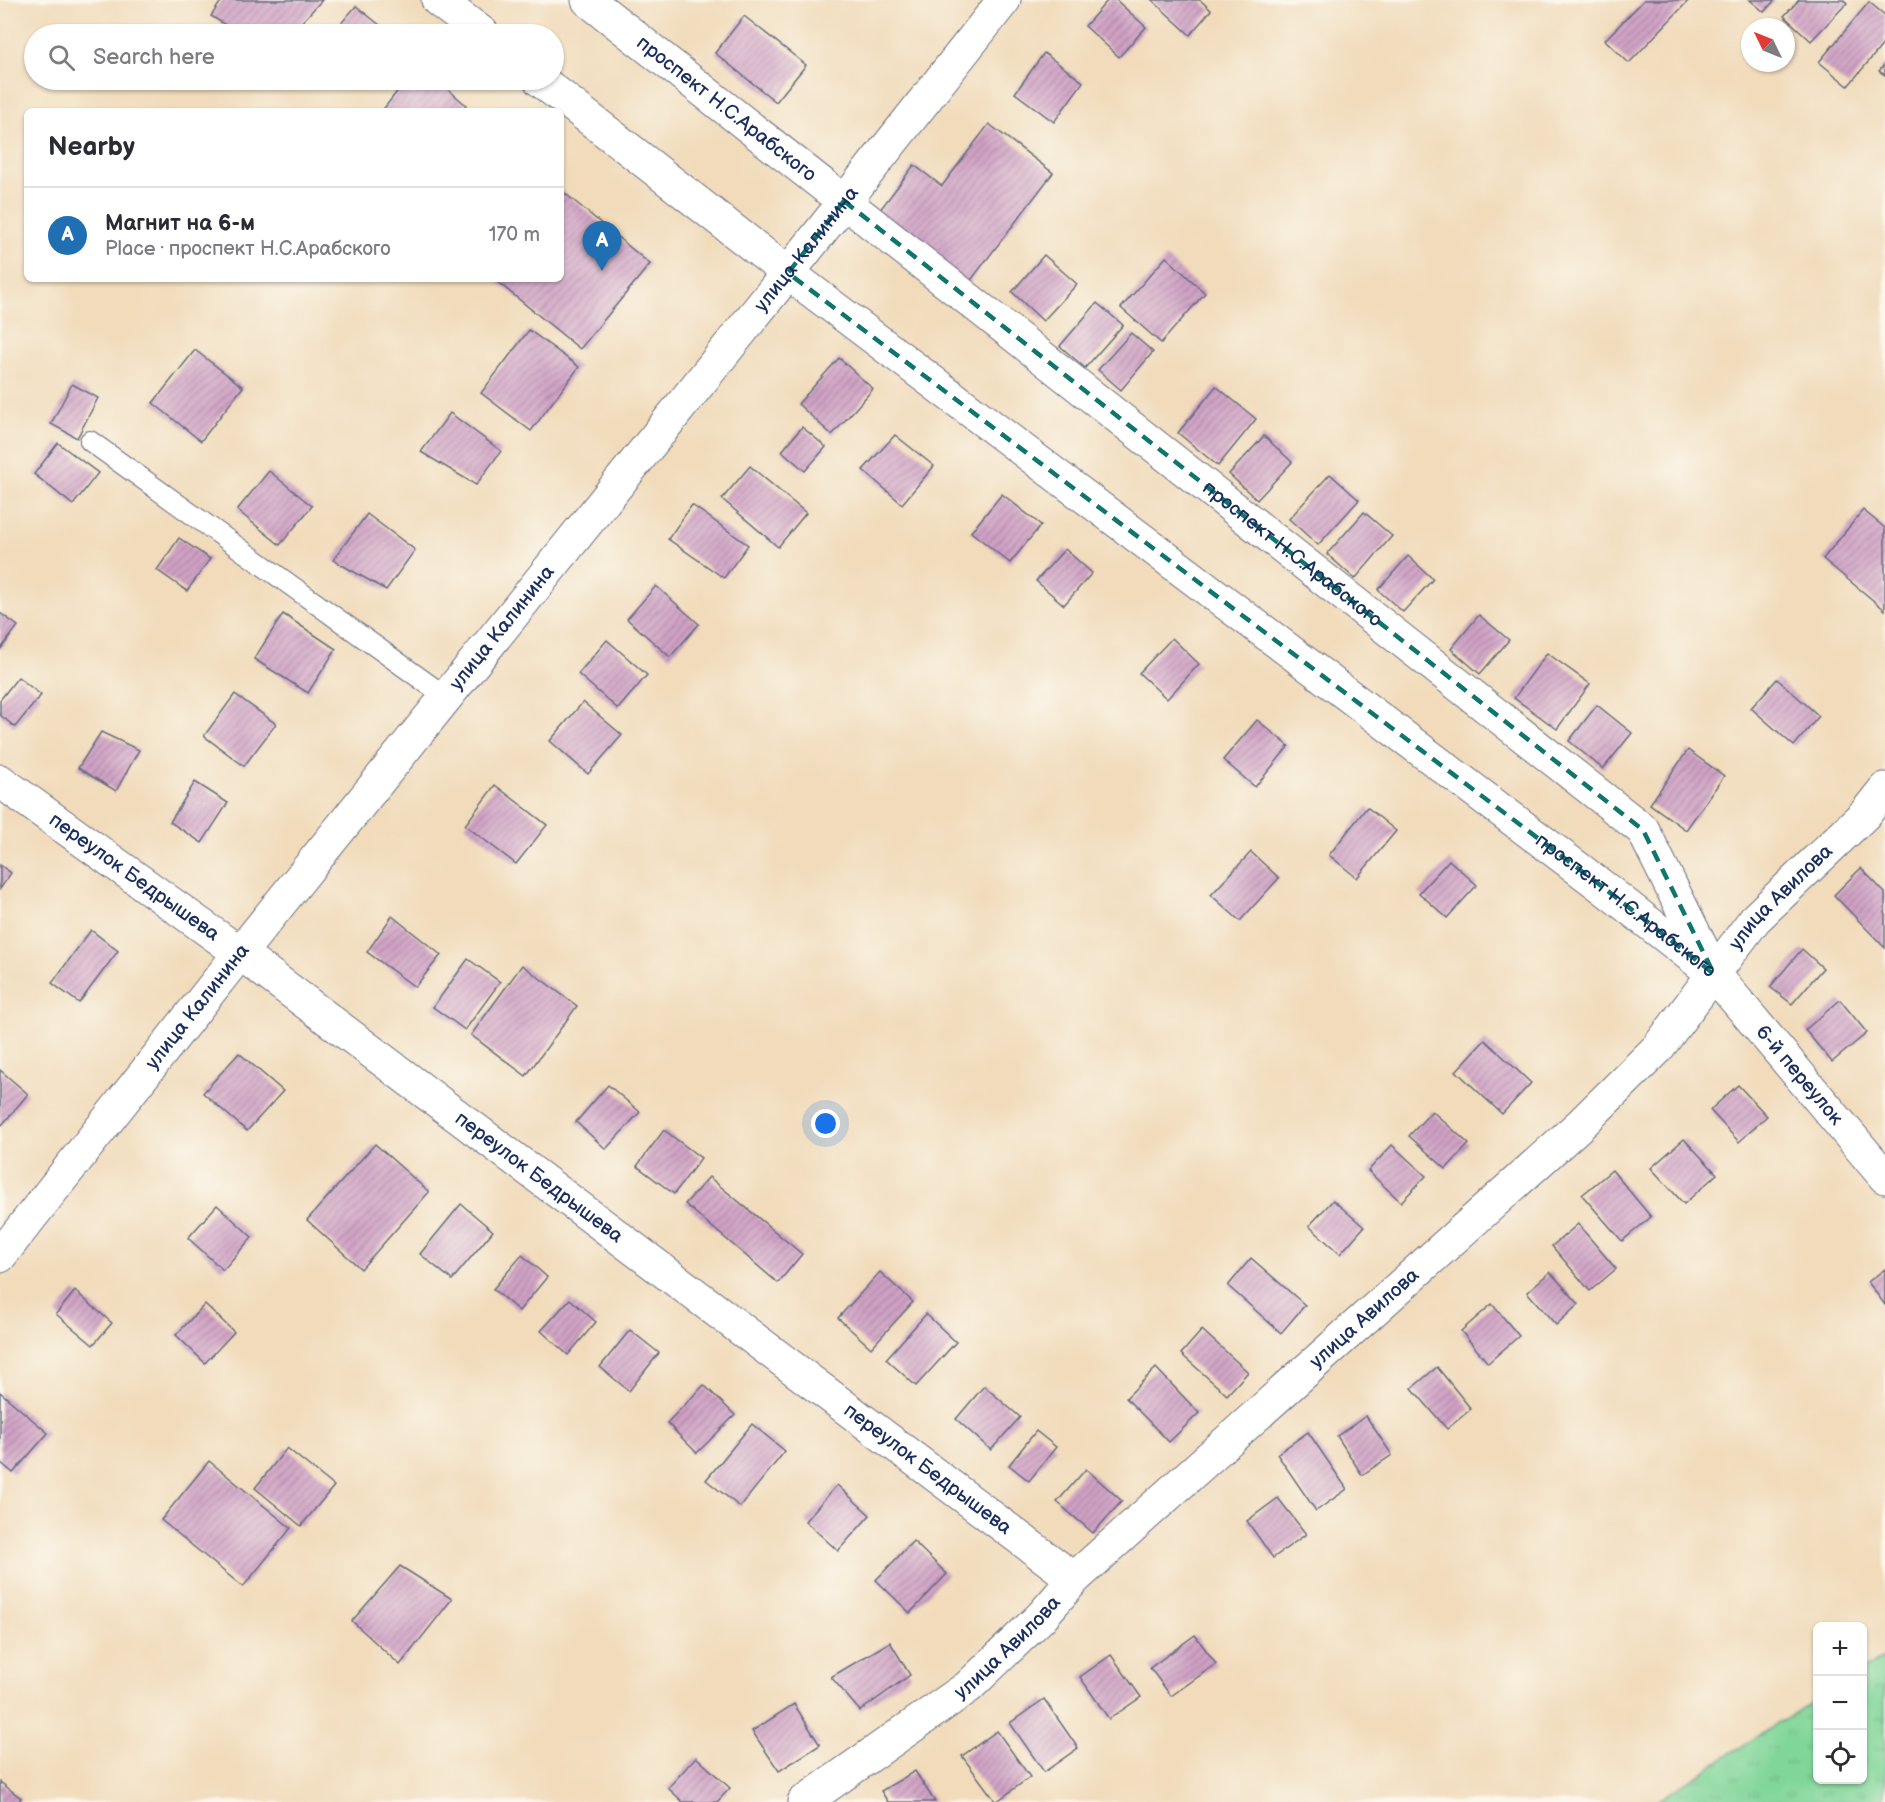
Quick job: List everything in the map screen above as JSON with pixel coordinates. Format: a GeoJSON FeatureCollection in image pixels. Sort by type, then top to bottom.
{"type":"FeatureCollection","features":[{"type":"Feature","properties":{"kind":"street"},"geometry":{"type":"LineString","coordinates":[[438,0],[470,24]]}},
{"type":"Feature","properties":{"kind":"street","name":"проспект Н.С.Арабского"},"geometry":{"type":"LineString","coordinates":[[588,0],[1643,830],[1714,974]]}},
{"type":"Feature","properties":{"kind":"street","name":"улица Калинина"},"geometry":{"type":"LineString","coordinates":[[0,1256],[240,952],[788,273],[1004,0]]}},
{"type":"Feature","properties":{"kind":"street","name":"проспект Н.С.Арабского"},"geometry":{"type":"LineString","coordinates":[[553,90],[788,273],[1714,974]]}},
{"type":"Feature","properties":{"kind":"street","name":"переулок Бедрышева"},"geometry":{"type":"LineString","coordinates":[[0,781],[240,952],[1074,1579]]}},
{"type":"Feature","properties":{"kind":"street","name":"улица Авилова"},"geometry":{"type":"LineString","coordinates":[[804,1802],[968,1687],[1041,1617],[1074,1579],[1581,1124],[1657,1049],[1755,919],[1865,814],[1885,789]]}},
{"type":"Feature","properties":{"kind":"street","name":"6-й переулок"},"geometry":{"type":"LineString","coordinates":[[1714,974],[1885,1177]]}},
{"type":"Feature","properties":{"kind":"lane"},"geometry":{"type":"LineString","coordinates":[[90,441],[446,697]]}},
{"type":"Feature","properties":{"kind":"highlighted area"},"geometry":{"type":"Polygon","coordinates":[[[844,201],[1643,830],[1714,974],[1604,888],[788,273],[844,201]]]}},
{"type":"Feature","properties":{"kind":"green space"},"geometry":{"type":"Polygon","coordinates":[[[1885,1656],[1885,1802],[1655,1802],[1813,1702],[1813,1784],[1867,1784],[1867,1667],[1885,1656]]]}},
{"type":"Feature","properties":{"kind":"building"},"geometry":{"type":"Polygon","coordinates":[[[222,0],[322,0],[300,24],[224,24],[211,16],[222,0]]]}},
{"type":"Feature","properties":{"kind":"building"},"geometry":{"type":"Polygon","coordinates":[[[1108,0],[1116,0],[1146,27],[1119,57],[1085,26],[1108,0]]]}},
{"type":"Feature","properties":{"kind":"building"},"geometry":{"type":"Polygon","coordinates":[[[1152,0],[1200,0],[1211,10],[1190,35],[1152,0]]]}},
{"type":"Feature","properties":{"kind":"building"},"geometry":{"type":"Polygon","coordinates":[[[1644,0],[1689,0],[1629,63],[1605,40],[1644,0]]]}},
{"type":"Feature","properties":{"kind":"building"},"geometry":{"type":"Polygon","coordinates":[[[1750,0],[1775,0],[1764,12],[1750,0]]]}},
{"type":"Feature","properties":{"kind":"building"},"geometry":{"type":"Polygon","coordinates":[[[1799,0],[1844,0],[1847,3],[1811,41],[1795,26],[1795,18],[1784,16],[1799,0]]]}},
{"type":"Feature","properties":{"kind":"building"},"geometry":{"type":"Polygon","coordinates":[[[1869,2],[1885,15],[1885,42],[1848,86],[1819,62],[1869,2]]]}},
{"type":"Feature","properties":{"kind":"building"},"geometry":{"type":"Polygon","coordinates":[[[356,6],[378,24],[341,24],[356,6]]]}},
{"type":"Feature","properties":{"kind":"building"},"geometry":{"type":"Polygon","coordinates":[[[744,16],[806,65],[776,102],[715,53],[744,16]]]}},
{"type":"Feature","properties":{"kind":"building"},"geometry":{"type":"Polygon","coordinates":[[[1044,53],[1083,82],[1054,122],[1015,93],[1044,53]]]}},
{"type":"Feature","properties":{"kind":"building"},"geometry":{"type":"Polygon","coordinates":[[[1885,64],[1885,75],[1879,71],[1885,64]]]}},
{"type":"Feature","properties":{"kind":"building"},"geometry":{"type":"Polygon","coordinates":[[[398,90],[449,90],[466,105],[463,108],[384,108],[398,90]]]}},
{"type":"Feature","properties":{"kind":"building"},"geometry":{"type":"Polygon","coordinates":[[[989,124],[1053,173],[968,284],[876,215],[914,165],[942,186],[989,124]]]}},
{"type":"Feature","properties":{"kind":"building"},"geometry":{"type":"Polygon","coordinates":[[[564,192],[650,264],[580,349],[498,282],[564,282],[564,192]]]}},
{"type":"Feature","properties":{"kind":"building"},"geometry":{"type":"Polygon","coordinates":[[[1044,255],[1077,284],[1043,321],[1012,292],[1044,255]]]}},
{"type":"Feature","properties":{"kind":"building"},"geometry":{"type":"Polygon","coordinates":[[[1166,257],[1205,293],[1161,343],[1121,308],[1166,257]]]}},
{"type":"Feature","properties":{"kind":"building"},"geometry":{"type":"Polygon","coordinates":[[[1097,303],[1123,325],[1085,368],[1060,346],[1097,303]]]}},
{"type":"Feature","properties":{"kind":"building"},"geometry":{"type":"Polygon","coordinates":[[[529,330],[579,367],[531,431],[481,393],[529,330]]]}},
{"type":"Feature","properties":{"kind":"building"},"geometry":{"type":"Polygon","coordinates":[[[1131,333],[1153,352],[1121,390],[1098,370],[1131,333]]]}},
{"type":"Feature","properties":{"kind":"building"},"geometry":{"type":"Polygon","coordinates":[[[195,350],[243,387],[201,441],[153,403],[195,350]]]}},
{"type":"Feature","properties":{"kind":"building"},"geometry":{"type":"Polygon","coordinates":[[[839,358],[873,389],[832,435],[798,404],[839,358]]]}},
{"type":"Feature","properties":{"kind":"building"},"geometry":{"type":"Polygon","coordinates":[[[72,384],[98,398],[77,438],[51,424],[72,384]]]}},
{"type":"Feature","properties":{"kind":"building"},"geometry":{"type":"Polygon","coordinates":[[[1216,386],[1256,419],[1218,466],[1178,433],[1216,386]]]}},
{"type":"Feature","properties":{"kind":"building"},"geometry":{"type":"Polygon","coordinates":[[[450,413],[501,451],[476,485],[421,452],[450,413]]]}},
{"type":"Feature","properties":{"kind":"building"},"geometry":{"type":"Polygon","coordinates":[[[802,427],[826,447],[805,471],[782,451],[802,427]]]}},
{"type":"Feature","properties":{"kind":"building"},"geometry":{"type":"Polygon","coordinates":[[[895,435],[934,466],[902,504],[863,470],[895,435]]]}},
{"type":"Feature","properties":{"kind":"building"},"geometry":{"type":"Polygon","coordinates":[[[1264,436],[1292,462],[1257,500],[1229,474],[1264,436]]]}},
{"type":"Feature","properties":{"kind":"building"},"geometry":{"type":"Polygon","coordinates":[[[58,443],[98,473],[73,505],[34,474],[58,443]]]}},
{"type":"Feature","properties":{"kind":"building"},"geometry":{"type":"Polygon","coordinates":[[[750,466],[806,513],[778,547],[722,499],[750,466]]]}},
{"type":"Feature","properties":{"kind":"building"},"geometry":{"type":"Polygon","coordinates":[[[269,471],[312,506],[280,545],[237,510],[269,471]]]}},
{"type":"Feature","properties":{"kind":"building"},"geometry":{"type":"Polygon","coordinates":[[[1330,474],[1359,500],[1318,545],[1289,519],[1330,474]]]}},
{"type":"Feature","properties":{"kind":"building"},"geometry":{"type":"Polygon","coordinates":[[[1002,494],[1041,525],[1010,563],[971,532],[1002,494]]]}},
{"type":"Feature","properties":{"kind":"building"},"geometry":{"type":"Polygon","coordinates":[[[692,505],[748,545],[724,578],[668,539],[692,505]]]}},
{"type":"Feature","properties":{"kind":"building"},"geometry":{"type":"Polygon","coordinates":[[[1863,510],[1885,528],[1885,610],[1823,559],[1863,510]]]}},
{"type":"Feature","properties":{"kind":"building"},"geometry":{"type":"Polygon","coordinates":[[[1364,512],[1392,536],[1355,579],[1327,554],[1364,512]]]}},
{"type":"Feature","properties":{"kind":"building"},"geometry":{"type":"Polygon","coordinates":[[[367,514],[415,550],[386,590],[333,560],[367,514]]]}},
{"type":"Feature","properties":{"kind":"building"},"geometry":{"type":"Polygon","coordinates":[[[179,538],[210,559],[187,591],[157,570],[179,538]]]}},
{"type":"Feature","properties":{"kind":"building"},"geometry":{"type":"Polygon","coordinates":[[[1065,549],[1092,573],[1064,605],[1036,581],[1065,549]]]}},
{"type":"Feature","properties":{"kind":"building"},"geometry":{"type":"Polygon","coordinates":[[[1408,556],[1433,579],[1403,612],[1378,590],[1408,556]]]}},
{"type":"Feature","properties":{"kind":"building"},"geometry":{"type":"Polygon","coordinates":[[[656,586],[699,624],[670,657],[627,619],[656,586]]]}},
{"type":"Feature","properties":{"kind":"building"},"geometry":{"type":"Polygon","coordinates":[[[0,613],[18,626],[0,650],[0,613]]]}},
{"type":"Feature","properties":{"kind":"building"},"geometry":{"type":"Polygon","coordinates":[[[283,614],[336,649],[308,693],[254,659],[283,614]]]}},
{"type":"Feature","properties":{"kind":"building"},"geometry":{"type":"Polygon","coordinates":[[[1479,615],[1509,640],[1480,674],[1451,649],[1479,615]]]}},
{"type":"Feature","properties":{"kind":"building"},"geometry":{"type":"Polygon","coordinates":[[[1172,638],[1199,664],[1167,699],[1139,673],[1172,638]]]}},
{"type":"Feature","properties":{"kind":"building"},"geometry":{"type":"Polygon","coordinates":[[[607,640],[647,675],[618,709],[578,674],[607,640]]]}},
{"type":"Feature","properties":{"kind":"building"},"geometry":{"type":"Polygon","coordinates":[[[1547,653],[1590,684],[1557,729],[1514,698],[1547,653]]]}},
{"type":"Feature","properties":{"kind":"building"},"geometry":{"type":"Polygon","coordinates":[[[18,677],[41,695],[15,727],[0,715],[0,700],[18,677]]]}},
{"type":"Feature","properties":{"kind":"building"},"geometry":{"type":"Polygon","coordinates":[[[1777,679],[1819,716],[1794,746],[1751,708],[1777,679]]]}},
{"type":"Feature","properties":{"kind":"building"},"geometry":{"type":"Polygon","coordinates":[[[235,694],[276,724],[244,766],[204,736],[235,694]]]}},
{"type":"Feature","properties":{"kind":"building"},"geometry":{"type":"Polygon","coordinates":[[[583,702],[622,735],[588,774],[550,741],[583,702]]]}},
{"type":"Feature","properties":{"kind":"building"},"geometry":{"type":"Polygon","coordinates":[[[1597,705],[1632,733],[1603,769],[1569,741],[1597,705]]]}},
{"type":"Feature","properties":{"kind":"building"},"geometry":{"type":"Polygon","coordinates":[[[1257,720],[1289,746],[1255,787],[1223,760],[1257,720]]]}},
{"type":"Feature","properties":{"kind":"building"},"geometry":{"type":"Polygon","coordinates":[[[101,732],[139,750],[116,791],[78,768],[101,732]]]}},
{"type":"Feature","properties":{"kind":"building"},"geometry":{"type":"Polygon","coordinates":[[[1688,750],[1724,776],[1686,830],[1650,804],[1688,750]]]}},
{"type":"Feature","properties":{"kind":"building"},"geometry":{"type":"Polygon","coordinates":[[[195,782],[228,803],[202,843],[170,822],[195,782]]]}},
{"type":"Feature","properties":{"kind":"building"},"geometry":{"type":"Polygon","coordinates":[[[495,785],[547,825],[516,864],[465,825],[495,785]]]}},
{"type":"Feature","properties":{"kind":"building"},"geometry":{"type":"Polygon","coordinates":[[[1367,807],[1396,831],[1357,878],[1329,855],[1367,807]]]}},
{"type":"Feature","properties":{"kind":"building"},"geometry":{"type":"Polygon","coordinates":[[[1251,852],[1279,878],[1240,921],[1211,895],[1251,852]]]}},
{"type":"Feature","properties":{"kind":"building"},"geometry":{"type":"Polygon","coordinates":[[[1449,860],[1477,885],[1447,918],[1419,893],[1449,860]]]}},
{"type":"Feature","properties":{"kind":"building"},"geometry":{"type":"Polygon","coordinates":[[[0,865],[11,873],[0,889],[0,865]]]}},
{"type":"Feature","properties":{"kind":"building"},"geometry":{"type":"Polygon","coordinates":[[[1861,868],[1885,893],[1885,948],[1834,895],[1861,868]]]}},
{"type":"Feature","properties":{"kind":"building"},"geometry":{"type":"Polygon","coordinates":[[[392,916],[441,955],[415,987],[367,952],[392,916]]]}},
{"type":"Feature","properties":{"kind":"building"},"geometry":{"type":"Polygon","coordinates":[[[91,930],[118,951],[79,1003],[52,983],[91,930]]]}},
{"type":"Feature","properties":{"kind":"building"},"geometry":{"type":"Polygon","coordinates":[[[1802,949],[1823,968],[1792,1004],[1770,987],[1802,949]]]}},
{"type":"Feature","properties":{"kind":"building"},"geometry":{"type":"Polygon","coordinates":[[[468,959],[500,982],[465,1030],[433,1007],[468,959]]]}},
{"type":"Feature","properties":{"kind":"building"},"geometry":{"type":"Polygon","coordinates":[[[522,965],[577,1006],[526,1076],[471,1035],[522,965]]]}},
{"type":"Feature","properties":{"kind":"building"},"geometry":{"type":"Polygon","coordinates":[[[1840,1000],[1867,1033],[1832,1062],[1805,1030],[1840,1000]]]}},
{"type":"Feature","properties":{"kind":"building"},"geometry":{"type":"Polygon","coordinates":[[[1485,1040],[1531,1083],[1502,1114],[1456,1071],[1485,1040]]]}},
{"type":"Feature","properties":{"kind":"building"},"geometry":{"type":"Polygon","coordinates":[[[239,1053],[283,1091],[247,1131],[203,1093],[239,1053]]]}},
{"type":"Feature","properties":{"kind":"building"},"geometry":{"type":"Polygon","coordinates":[[[0,1070],[28,1094],[2,1125],[0,1123],[0,1070]]]}},
{"type":"Feature","properties":{"kind":"building"},"geometry":{"type":"Polygon","coordinates":[[[608,1085],[640,1112],[606,1149],[576,1122],[608,1085]]]}},
{"type":"Feature","properties":{"kind":"building"},"geometry":{"type":"Polygon","coordinates":[[[1738,1085],[1767,1116],[1739,1142],[1710,1110],[1738,1085]]]}},
{"type":"Feature","properties":{"kind":"building"},"geometry":{"type":"Polygon","coordinates":[[[1432,1111],[1469,1144],[1446,1169],[1409,1136],[1432,1111]]]}},
{"type":"Feature","properties":{"kind":"building"},"geometry":{"type":"Polygon","coordinates":[[[664,1130],[701,1158],[674,1194],[637,1166],[664,1130]]]}},
{"type":"Feature","properties":{"kind":"building"},"geometry":{"type":"Polygon","coordinates":[[[1684,1139],[1717,1174],[1684,1204],[1651,1168],[1684,1139]]]}},
{"type":"Feature","properties":{"kind":"building"},"geometry":{"type":"Polygon","coordinates":[[[375,1144],[429,1192],[361,1269],[307,1220],[375,1144]]]}},
{"type":"Feature","properties":{"kind":"building"},"geometry":{"type":"Polygon","coordinates":[[[1392,1145],[1426,1176],[1401,1202],[1368,1171],[1392,1145]]]}},
{"type":"Feature","properties":{"kind":"building"},"geometry":{"type":"Polygon","coordinates":[[[1612,1170],[1651,1217],[1622,1241],[1582,1195],[1612,1170]]]}},
{"type":"Feature","properties":{"kind":"building"},"geometry":{"type":"Polygon","coordinates":[[[709,1177],[802,1254],[778,1283],[685,1204],[709,1177]]]}},
{"type":"Feature","properties":{"kind":"building"},"geometry":{"type":"Polygon","coordinates":[[[1333,1200],[1364,1227],[1340,1254],[1309,1226],[1333,1200]]]}},
{"type":"Feature","properties":{"kind":"building"},"geometry":{"type":"Polygon","coordinates":[[[461,1204],[493,1231],[452,1280],[420,1254],[461,1204]]]}},
{"type":"Feature","properties":{"kind":"building"},"geometry":{"type":"Polygon","coordinates":[[[217,1205],[252,1237],[223,1270],[188,1238],[217,1205]]]}},
{"type":"Feature","properties":{"kind":"building"},"geometry":{"type":"Polygon","coordinates":[[[1578,1224],[1616,1269],[1590,1291],[1552,1246],[1578,1224]]]}},
{"type":"Feature","properties":{"kind":"building"},"geometry":{"type":"Polygon","coordinates":[[[522,1255],[547,1277],[519,1311],[493,1289],[522,1255]]]}},
{"type":"Feature","properties":{"kind":"building"},"geometry":{"type":"Polygon","coordinates":[[[1251,1258],[1305,1305],[1281,1333],[1228,1286],[1251,1258]]]}},
{"type":"Feature","properties":{"kind":"building"},"geometry":{"type":"Polygon","coordinates":[[[1885,1269],[1885,1305],[1868,1282],[1885,1269]]]}},
{"type":"Feature","properties":{"kind":"building"},"geometry":{"type":"Polygon","coordinates":[[[880,1272],[913,1302],[871,1348],[838,1318],[880,1272]]]}},
{"type":"Feature","properties":{"kind":"building"},"geometry":{"type":"Polygon","coordinates":[[[1550,1272],[1579,1304],[1556,1325],[1527,1292],[1550,1272]]]}},
{"type":"Feature","properties":{"kind":"building"},"geometry":{"type":"Polygon","coordinates":[[[75,1291],[112,1323],[93,1345],[56,1314],[75,1291]]]}},
{"type":"Feature","properties":{"kind":"building"},"geometry":{"type":"Polygon","coordinates":[[[570,1299],[596,1322],[568,1355],[541,1331],[570,1299]]]}},
{"type":"Feature","properties":{"kind":"building"},"geometry":{"type":"Polygon","coordinates":[[[205,1304],[234,1332],[205,1363],[176,1335],[205,1304]]]}},
{"type":"Feature","properties":{"kind":"building"},"geometry":{"type":"Polygon","coordinates":[[[1492,1304],[1519,1336],[1488,1363],[1461,1331],[1492,1304]]]}},
{"type":"Feature","properties":{"kind":"building"},"geometry":{"type":"Polygon","coordinates":[[[926,1314],[956,1342],[916,1386],[886,1359],[926,1314]]]}},
{"type":"Feature","properties":{"kind":"building"},"geometry":{"type":"Polygon","coordinates":[[[630,1330],[659,1353],[629,1391],[600,1367],[630,1330]]]}},
{"type":"Feature","properties":{"kind":"building"},"geometry":{"type":"Polygon","coordinates":[[[1202,1330],[1248,1372],[1227,1395],[1181,1354],[1202,1330]]]}},
{"type":"Feature","properties":{"kind":"building"},"geometry":{"type":"Polygon","coordinates":[[[1437,1367],[1471,1409],[1447,1429],[1412,1388],[1437,1367]]]}},
{"type":"Feature","properties":{"kind":"building"},"geometry":{"type":"Polygon","coordinates":[[[1156,1368],[1199,1413],[1169,1442],[1126,1398],[1156,1368]]]}},
{"type":"Feature","properties":{"kind":"building"},"geometry":{"type":"Polygon","coordinates":[[[704,1385],[735,1415],[697,1453],[667,1423],[704,1385]]]}},
{"type":"Feature","properties":{"kind":"building"},"geometry":{"type":"Polygon","coordinates":[[[984,1386],[1020,1417],[991,1450],[956,1419],[984,1386]]]}},
{"type":"Feature","properties":{"kind":"building"},"geometry":{"type":"Polygon","coordinates":[[[0,1392],[48,1433],[13,1473],[0,1462],[0,1392]]]}},
{"type":"Feature","properties":{"kind":"building"},"geometry":{"type":"Polygon","coordinates":[[[1366,1416],[1392,1455],[1362,1475],[1337,1436],[1366,1416]]]}},
{"type":"Feature","properties":{"kind":"building"},"geometry":{"type":"Polygon","coordinates":[[[752,1424],[785,1451],[740,1507],[706,1480],[752,1424]]]}},
{"type":"Feature","properties":{"kind":"building"},"geometry":{"type":"Polygon","coordinates":[[[1036,1431],[1056,1447],[1029,1481],[1009,1465],[1036,1431]]]}},
{"type":"Feature","properties":{"kind":"building"},"geometry":{"type":"Polygon","coordinates":[[[1308,1432],[1347,1489],[1316,1511],[1277,1454],[1308,1432]]]}},
{"type":"Feature","properties":{"kind":"building"},"geometry":{"type":"Polygon","coordinates":[[[287,1448],[334,1486],[301,1526],[255,1488],[287,1448]]]}},
{"type":"Feature","properties":{"kind":"building"},"geometry":{"type":"Polygon","coordinates":[[[209,1461],[291,1528],[243,1587],[161,1520],[209,1461]]]}},
{"type":"Feature","properties":{"kind":"building"},"geometry":{"type":"Polygon","coordinates":[[[1086,1469],[1122,1501],[1093,1533],[1057,1502],[1086,1469]]]}},
{"type":"Feature","properties":{"kind":"building"},"geometry":{"type":"Polygon","coordinates":[[[837,1485],[870,1515],[838,1551],[805,1521],[837,1485]]]}},
{"type":"Feature","properties":{"kind":"building"},"geometry":{"type":"Polygon","coordinates":[[[1278,1498],[1306,1534],[1273,1558],[1247,1521],[1278,1498]]]}},
{"type":"Feature","properties":{"kind":"building"},"geometry":{"type":"Polygon","coordinates":[[[913,1541],[947,1574],[910,1613],[876,1580],[913,1541]]]}},
{"type":"Feature","properties":{"kind":"building"},"geometry":{"type":"Polygon","coordinates":[[[400,1566],[452,1599],[400,1665],[352,1621],[400,1566]]]}},
{"type":"Feature","properties":{"kind":"building"},"geometry":{"type":"Polygon","coordinates":[[[1195,1635],[1216,1664],[1171,1696],[1150,1668],[1195,1635]]]}},
{"type":"Feature","properties":{"kind":"building"},"geometry":{"type":"Polygon","coordinates":[[[890,1642],[910,1675],[860,1711],[831,1677],[890,1642]]]}},
{"type":"Feature","properties":{"kind":"building"},"geometry":{"type":"Polygon","coordinates":[[[1111,1655],[1141,1697],[1109,1719],[1080,1677],[1111,1655]]]}},
{"type":"Feature","properties":{"kind":"building"},"geometry":{"type":"Polygon","coordinates":[[[1044,1699],[1078,1748],[1044,1772],[1010,1723],[1044,1699]]]}},
{"type":"Feature","properties":{"kind":"building"},"geometry":{"type":"Polygon","coordinates":[[[794,1704],[820,1745],[779,1771],[752,1731],[794,1704]]]}},
{"type":"Feature","properties":{"kind":"building"},"geometry":{"type":"Polygon","coordinates":[[[997,1731],[1030,1777],[996,1802],[962,1756],[997,1731]]]}},
{"type":"Feature","properties":{"kind":"building"},"geometry":{"type":"Polygon","coordinates":[[[696,1757],[730,1788],[717,1802],[683,1802],[668,1788],[696,1757]]]}},
{"type":"Feature","properties":{"kind":"building"},"geometry":{"type":"Polygon","coordinates":[[[915,1771],[935,1802],[888,1802],[881,1791],[915,1771]]]}},
{"type":"Feature","properties":{"kind":"building"},"geometry":{"type":"Polygon","coordinates":[[[0,1782],[21,1798],[18,1802],[0,1802],[0,1782]]]}},
{"type":"Feature","properties":{"kind":"place","name":"Магнит на 6-м"},"geometry":{"type":"Point","coordinates":[602,271]}}]}
